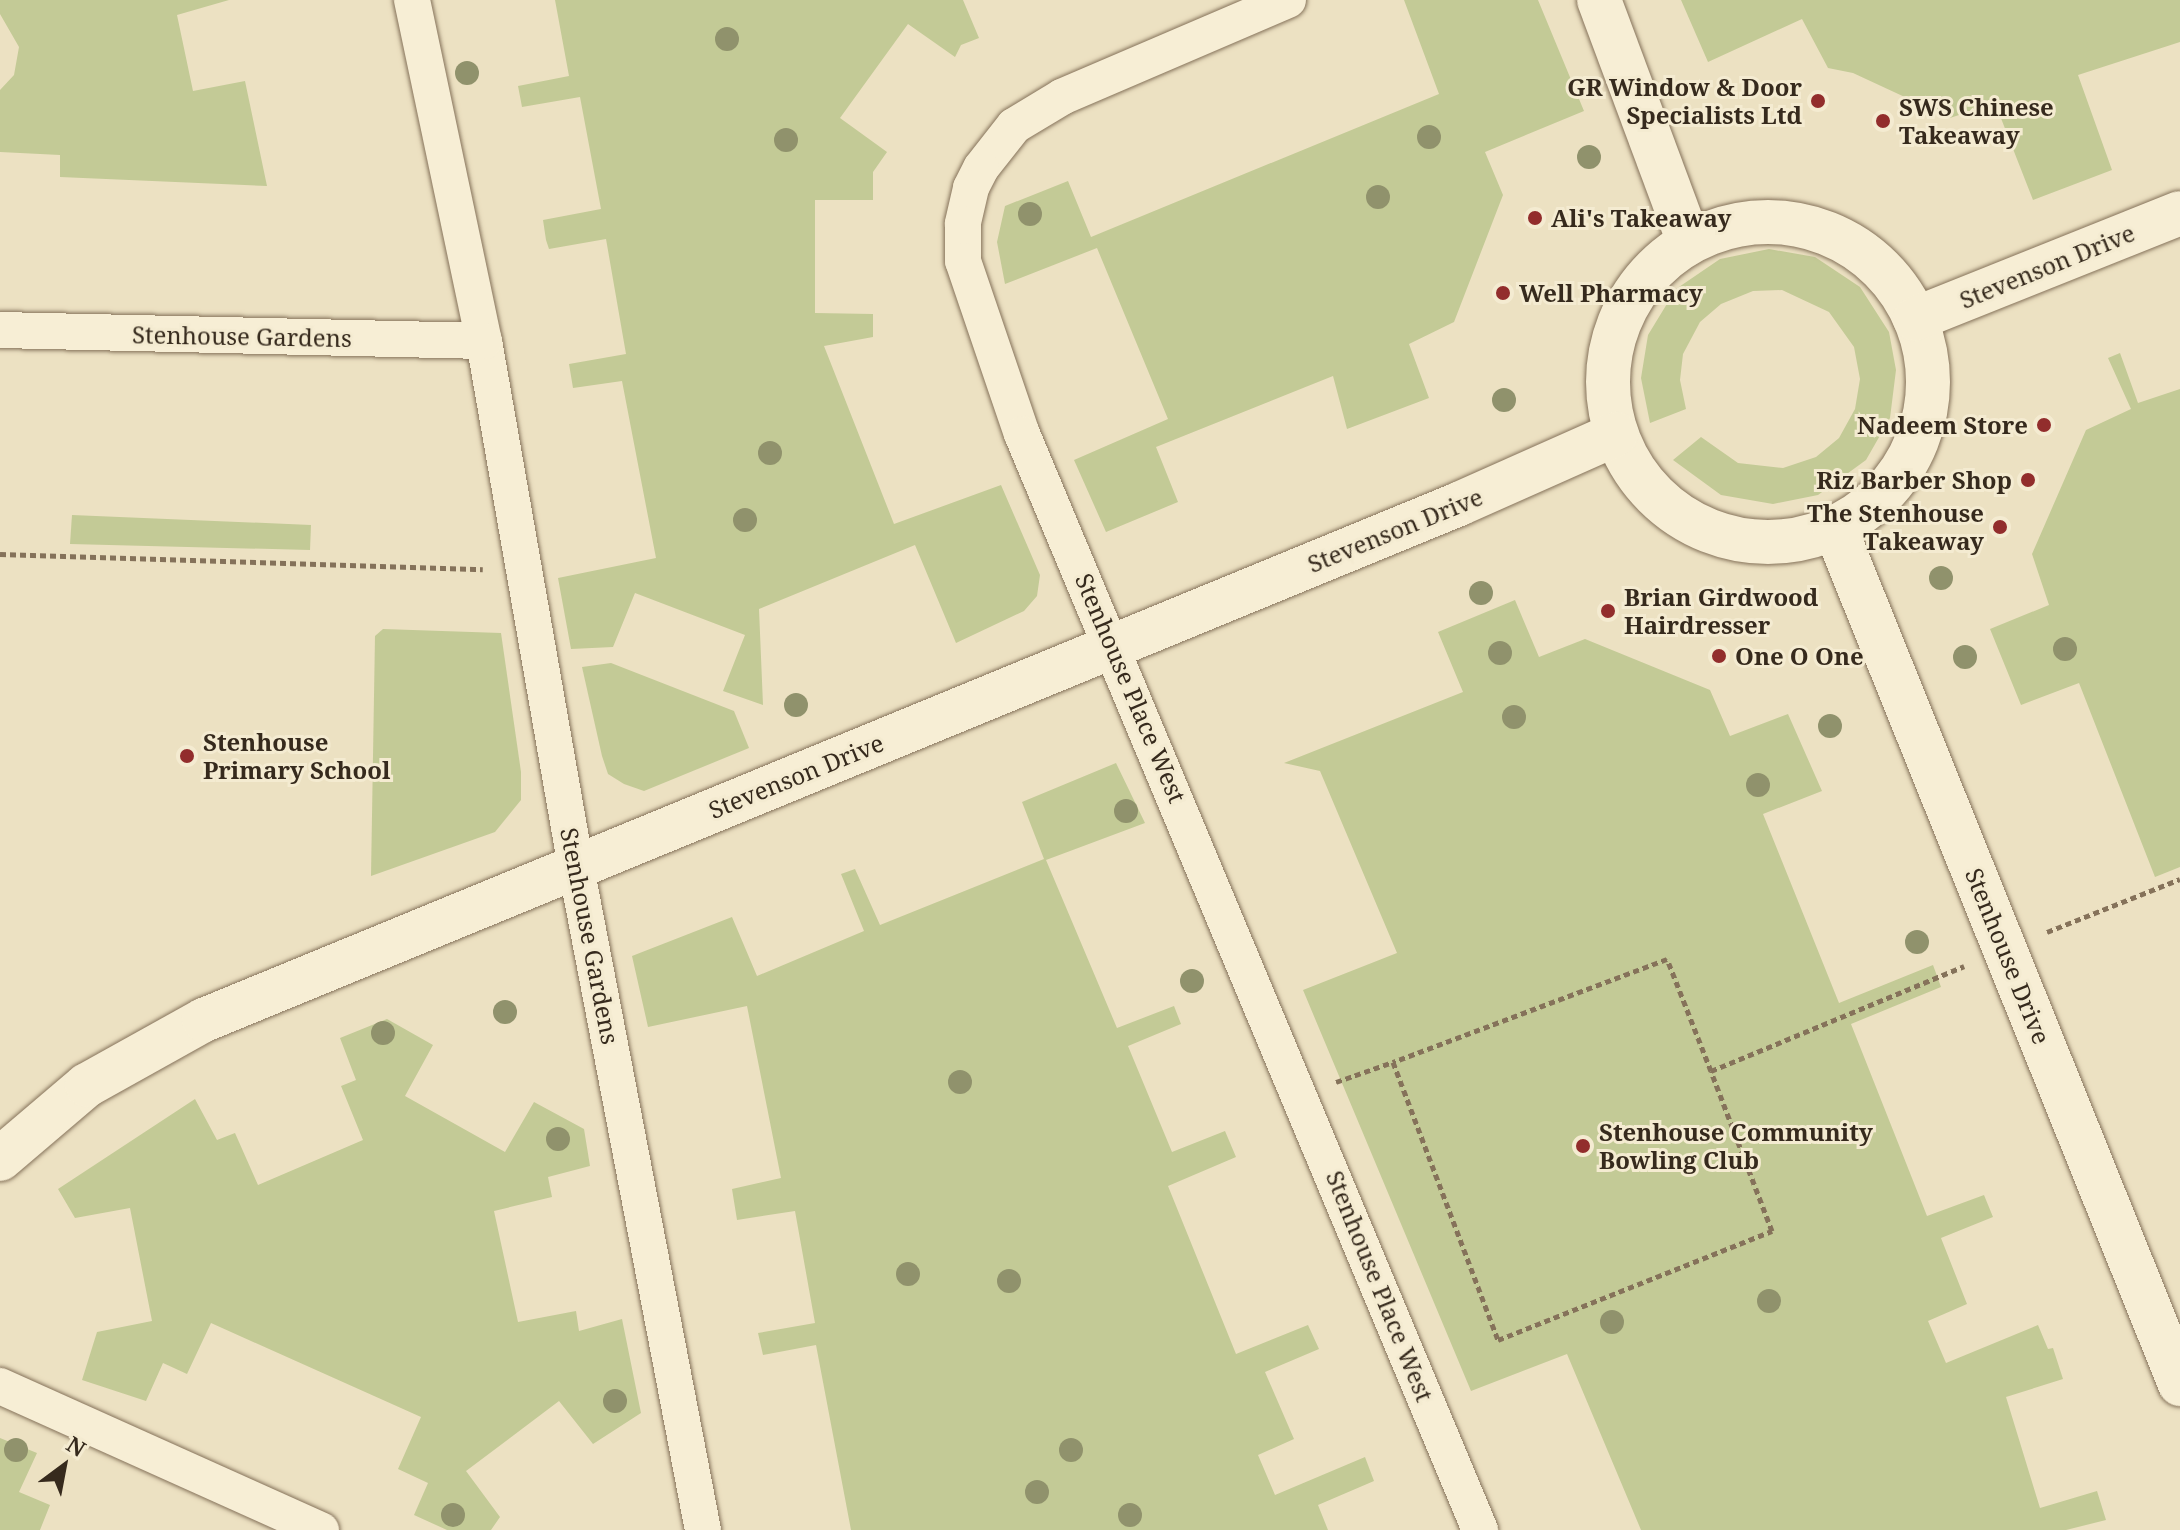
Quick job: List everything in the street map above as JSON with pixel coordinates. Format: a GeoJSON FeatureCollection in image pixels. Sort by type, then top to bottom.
{"type":"FeatureCollection","features":[{"type":"Feature","properties":{"kind":"street","name":"Stenhouse Gardens"},"geometry":{"type":"LineString","coordinates":[[412,0],[484,341],[576,867],[703,1530]]}},
{"type":"Feature","properties":{"kind":"street","name":"Stenhouse Place West"},"geometry":{"type":"LineString","coordinates":[[1288,0],[1034,111],[1000,141],[971,188],[963,224],[963,261],[1022,434],[1302,1094],[1480,1530]]}},
{"type":"Feature","properties":{"kind":"street"},"geometry":{"type":"LineString","coordinates":[[1599,0],[1689,242]]}},
{"type":"Feature","properties":{"kind":"street","name":"Stevenson Drive"},"geometry":{"type":"LineString","coordinates":[[1915,319],[2180,213]]}},
{"type":"Feature","properties":{"kind":"street"},"geometry":{"type":"LineString","coordinates":[[1761,223],[1805,227],[1833,236],[1882,269],[1915,319],[1928,372],[1922,427],[1898,476],[1859,515],[1835,528],[1783,542],[1705,529],[1671,508],[1642,481],[1616,434],[1608,371],[1624,310],[1663,260],[1689,242],[1717,230],[1761,223]]}},
{"type":"Feature","properties":{"kind":"street","name":"Stenhouse Gardens"},"geometry":{"type":"LineString","coordinates":[[0,330],[484,341]]}},
{"type":"Feature","properties":{"kind":"street","name":"Stevenson Drive"},"geometry":{"type":"LineString","coordinates":[[0,1159],[87,1085],[204,1020],[1114,645],[1616,434]]}},
{"type":"Feature","properties":{"kind":"street","name":"Stenhouse Drive"},"geometry":{"type":"LineString","coordinates":[[1835,528],[2180,1384]]}},
{"type":"Feature","properties":{"kind":"street"},"geometry":{"type":"LineString","coordinates":[[0,1386],[321,1530]]}},
{"type":"Feature","properties":{"kind":"path"},"geometry":{"type":"LineString","coordinates":[[0,554],[522,570]]}},
{"type":"Feature","properties":{"kind":"path"},"geometry":{"type":"LineString","coordinates":[[1711,1071],[2180,879]]}},
{"type":"Feature","properties":{"kind":"path"},"geometry":{"type":"LineString","coordinates":[[1302,1094],[1667,959],[1772,1231],[1498,1340],[1393,1062]]}},
{"type":"Feature","properties":{"kind":"green space"},"geometry":{"type":"Polygon","coordinates":[[[0,0],[229,0],[177,15],[193,91],[245,81],[267,186],[60,177],[60,155],[0,152],[0,90],[14,75],[19,47],[0,14],[0,0]]]}},
{"type":"Feature","properties":{"kind":"green space"},"geometry":{"type":"Polygon","coordinates":[[[555,0],[963,0],[979,38],[961,45],[955,57],[908,24],[840,118],[887,152],[873,172],[873,200],[815,200],[815,313],[873,314],[873,337],[824,346],[894,524],[1001,485],[1040,575],[1037,596],[1024,611],[956,643],[915,545],[759,609],[763,705],[723,691],[745,635],[635,593],[613,647],[571,649],[558,578],[656,558],[622,381],[573,388],[569,364],[626,354],[606,239],[549,249],[546,240],[543,220],[601,209],[580,97],[522,107],[518,86],[569,76],[555,0]]]}},
{"type":"Feature","properties":{"kind":"green space"},"geometry":{"type":"Polygon","coordinates":[[[1404,0],[1538,0],[1584,111],[1485,152],[1503,195],[1454,322],[1409,344],[1429,398],[1347,429],[1333,376],[1156,447],[1178,502],[1106,532],[1074,460],[1168,419],[1097,248],[1005,284],[997,242],[1005,206],[1068,181],[1091,237],[1439,94],[1404,0]]]}},
{"type":"Feature","properties":{"kind":"green space"},"geometry":{"type":"Polygon","coordinates":[[[1681,0],[2180,0],[2180,42],[2078,75],[2112,170],[2033,200],[1995,103],[1950,118],[1853,73],[1828,68],[1802,19],[1708,62],[1681,0]]]}},
{"type":"Feature","properties":{"kind":"green space"},"geometry":{"type":"Polygon","coordinates":[[[1769,249],[1815,257],[1860,287],[1889,332],[1896,370],[1890,418],[1866,460],[1818,495],[1773,504],[1721,495],[1673,460],[1701,437],[1738,463],[1783,468],[1816,457],[1839,438],[1855,409],[1860,379],[1854,347],[1829,312],[1782,290],[1753,291],[1721,304],[1700,322],[1683,354],[1680,380],[1686,409],[1650,423],[1641,378],[1648,335],[1676,289],[1720,259],[1769,249]]]}},
{"type":"Feature","properties":{"kind":"green space"},"geometry":{"type":"Polygon","coordinates":[[[2120,353],[2138,403],[2180,389],[2180,867],[2155,877],[2079,683],[2021,705],[1990,629],[2049,605],[2032,554],[2086,430],[2131,409],[2108,358],[2120,353]]]}},
{"type":"Feature","properties":{"kind":"green space"},"geometry":{"type":"Polygon","coordinates":[[[72,515],[311,525],[310,550],[70,544],[72,515]]]}},
{"type":"Feature","properties":{"kind":"green space"},"geometry":{"type":"Polygon","coordinates":[[[1515,600],[1539,657],[1585,639],[1710,690],[1730,736],[1788,714],[1822,791],[1763,814],[1839,1003],[1933,965],[1941,987],[1851,1024],[1927,1216],[1984,1195],[1993,1217],[1941,1238],[1967,1304],[1928,1321],[1946,1363],[2038,1325],[2048,1349],[2053,1348],[2063,1379],[2006,1397],[2040,1508],[2097,1491],[2106,1520],[2066,1530],[1641,1530],[1567,1354],[1471,1391],[1303,990],[1397,953],[1320,771],[1284,763],[1463,692],[1438,632],[1515,600]]]}},
{"type":"Feature","properties":{"kind":"green space"},"geometry":{"type":"Polygon","coordinates":[[[383,629],[501,633],[521,772],[521,800],[495,832],[371,876],[375,636],[383,629]]]}},
{"type":"Feature","properties":{"kind":"green space"},"geometry":{"type":"Polygon","coordinates":[[[611,663],[734,711],[749,748],[644,791],[624,784],[608,774],[582,667],[611,663]]]}},
{"type":"Feature","properties":{"kind":"green space"},"geometry":{"type":"Polygon","coordinates":[[[1116,763],[1145,823],[1046,860],[1117,1028],[1174,1006],[1181,1024],[1128,1046],[1172,1152],[1225,1131],[1236,1157],[1168,1186],[1236,1354],[1308,1325],[1319,1349],[1265,1372],[1294,1439],[1258,1455],[1275,1495],[1365,1457],[1374,1481],[1318,1505],[1328,1530],[851,1530],[816,1345],[763,1355],[758,1333],[815,1323],[795,1211],[737,1220],[732,1189],[781,1178],[747,1006],[648,1027],[632,956],[732,917],[757,976],[864,931],[841,874],[855,869],[880,925],[1044,859],[1022,802],[1116,763]]]}},
{"type":"Feature","properties":{"kind":"green space"},"geometry":{"type":"Polygon","coordinates":[[[387,1019],[433,1045],[405,1096],[505,1152],[534,1102],[584,1129],[590,1166],[548,1177],[552,1197],[494,1211],[518,1322],[576,1311],[579,1331],[622,1319],[641,1413],[593,1444],[559,1401],[466,1471],[500,1517],[491,1530],[447,1530],[414,1515],[428,1483],[398,1469],[421,1417],[211,1323],[187,1374],[163,1363],[146,1401],[82,1380],[97,1332],[152,1321],[130,1208],[75,1218],[58,1189],[195,1099],[217,1140],[235,1133],[258,1185],[363,1140],[341,1086],[356,1080],[340,1038],[387,1019]]]}},
{"type":"Feature","properties":{"kind":"green space"},"geometry":{"type":"Polygon","coordinates":[[[0,1438],[37,1453],[19,1492],[50,1505],[40,1530],[0,1530],[0,1438]]]}},
{"type":"Feature","properties":{"kind":"place","name":"GR Window & Door Specialists Ltd"},"geometry":{"type":"Point","coordinates":[1818,101]}},
{"type":"Feature","properties":{"kind":"place","name":"SWS Chinese Takeaway"},"geometry":{"type":"Point","coordinates":[1883,121]}},
{"type":"Feature","properties":{"kind":"place","name":"Ali's Takeaway"},"geometry":{"type":"Point","coordinates":[1535,218]}},
{"type":"Feature","properties":{"kind":"place","name":"Well Pharmacy"},"geometry":{"type":"Point","coordinates":[1503,293]}},
{"type":"Feature","properties":{"kind":"place","name":"Nadeem Store"},"geometry":{"type":"Point","coordinates":[2044,425]}},
{"type":"Feature","properties":{"kind":"place","name":"Riz Barber Shop"},"geometry":{"type":"Point","coordinates":[2028,480]}},
{"type":"Feature","properties":{"kind":"place","name":"The Stenhouse Takeaway"},"geometry":{"type":"Point","coordinates":[2000,527]}},
{"type":"Feature","properties":{"kind":"place","name":"Brian Girdwood Hairdresser"},"geometry":{"type":"Point","coordinates":[1608,611]}},
{"type":"Feature","properties":{"kind":"place","name":"One O One"},"geometry":{"type":"Point","coordinates":[1719,656]}},
{"type":"Feature","properties":{"kind":"place","name":"Stenhouse Primary School"},"geometry":{"type":"Point","coordinates":[187,756]}},
{"type":"Feature","properties":{"kind":"place","name":"Stenhouse Community Bowling Club"},"geometry":{"type":"Point","coordinates":[1583,1146]}}]}
